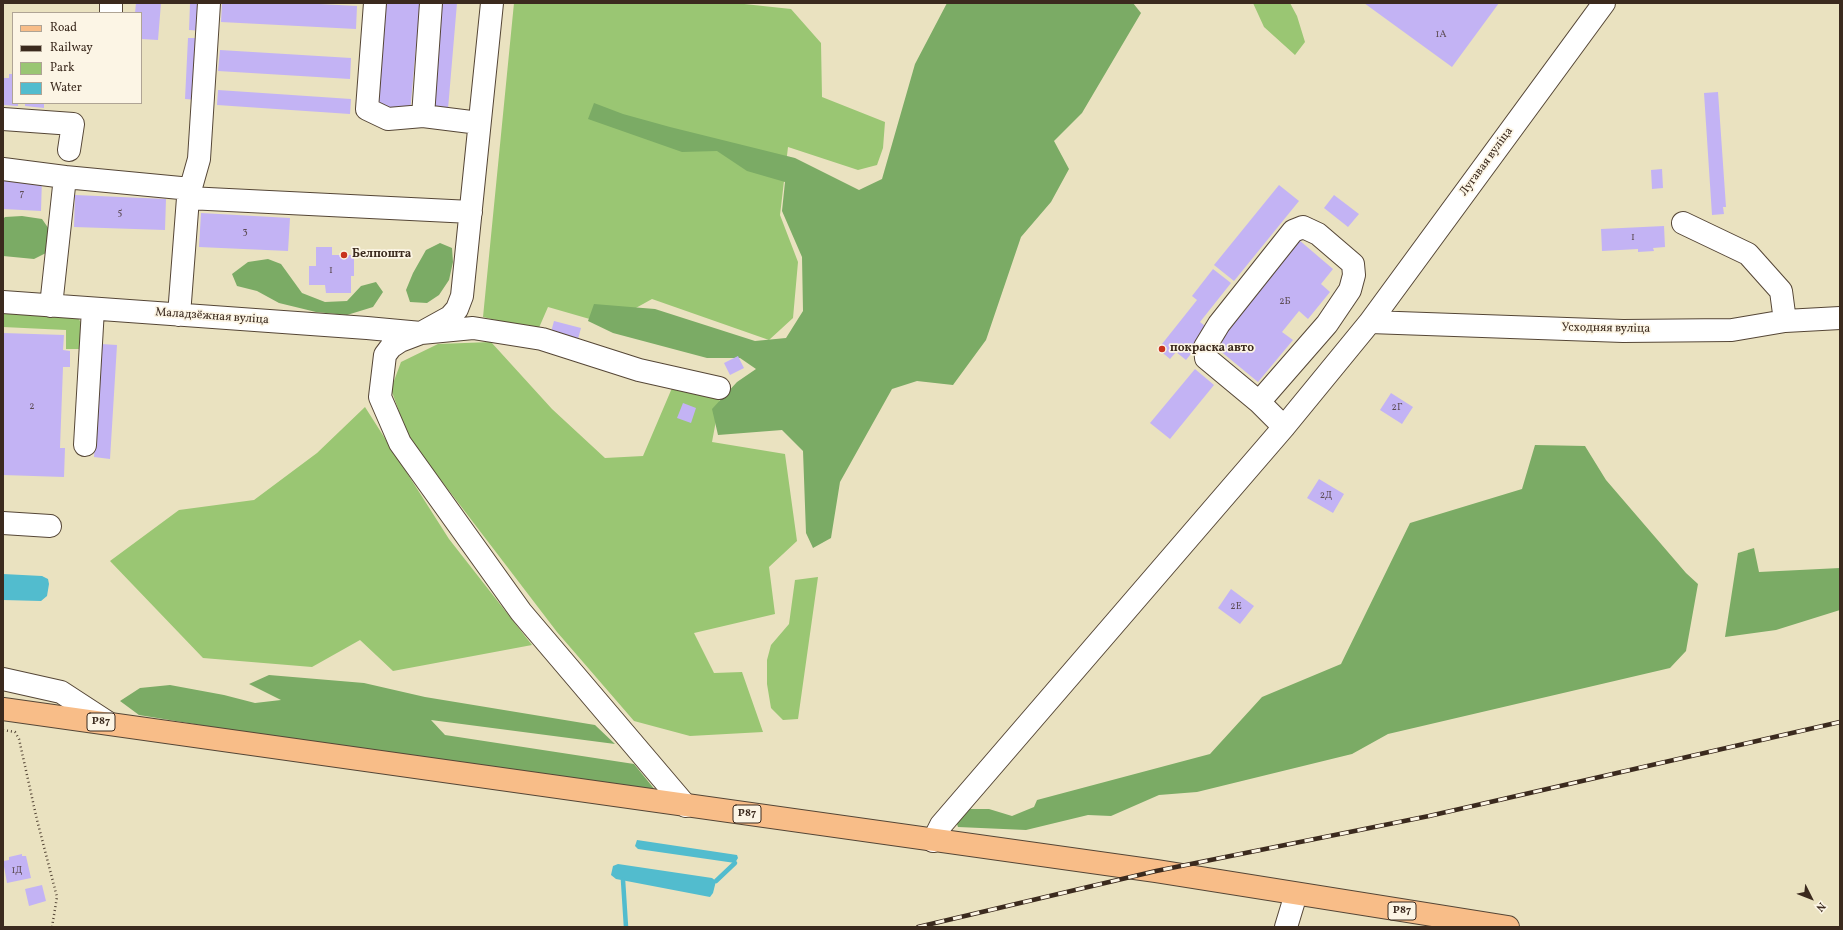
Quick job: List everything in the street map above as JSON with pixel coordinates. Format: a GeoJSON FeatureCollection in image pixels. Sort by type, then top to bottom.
{"type":"FeatureCollection","features":[{"type":"Feature","properties":{"kind":"main road","name":"Р87"},"geometry":{"type":"LineString","coordinates":[[3,709],[107,722],[198,737],[1156,872],[1508,927]]}},
{"type":"Feature","properties":{"kind":"street"},"geometry":{"type":"LineString","coordinates":[[179,315],[189,194],[199,159],[209,3]]}},
{"type":"Feature","properties":{"kind":"street"},"geometry":{"type":"LineString","coordinates":[[376,3],[367,109],[388,119],[423,116],[479,123]]}},
{"type":"Feature","properties":{"kind":"street"},"geometry":{"type":"LineString","coordinates":[[423,116],[431,3]]}},
{"type":"Feature","properties":{"kind":"street"},"geometry":{"type":"LineString","coordinates":[[492,3],[462,296],[457,309],[450,318],[420,333],[400,340],[391,347],[385,355],[380,396],[400,443],[520,612],[686,806]]}},
{"type":"Feature","properties":{"kind":"street","name":"Лугавая вуліца"},"geometry":{"type":"LineString","coordinates":[[933,841],[941,825],[1284,427],[1370,322],[1604,3]]}},
{"type":"Feature","properties":{"kind":"street"},"geometry":{"type":"LineString","coordinates":[[3,119],[74,124],[69,150]]}},
{"type":"Feature","properties":{"kind":"street"},"geometry":{"type":"LineString","coordinates":[[3,169],[189,194],[471,212]]}},
{"type":"Feature","properties":{"kind":"street"},"geometry":{"type":"LineString","coordinates":[[51,306],[65,177]]}},
{"type":"Feature","properties":{"kind":"street"},"geometry":{"type":"LineString","coordinates":[[1683,223],[1748,254],[1781,291],[1785,322]]}},
{"type":"Feature","properties":{"kind":"street"},"geometry":{"type":"LineString","coordinates":[[1259,402],[1327,324],[1350,290],[1354,275],[1353,264],[1318,234],[1303,227],[1293,231],[1219,324],[1206,347],[1206,358],[1259,402],[1284,427]]}},
{"type":"Feature","properties":{"kind":"street","name":"Маладзёжная вуліца"},"geometry":{"type":"LineString","coordinates":[[3,302],[420,333]]}},
{"type":"Feature","properties":{"kind":"street"},"geometry":{"type":"LineString","coordinates":[[85,445],[93,309]]}},
{"type":"Feature","properties":{"kind":"street","name":"Усходняя вуліца"},"geometry":{"type":"LineString","coordinates":[[1370,322],[1638,330],[1732,330],[1785,322],[1840,318]]}},
{"type":"Feature","properties":{"kind":"street"},"geometry":{"type":"LineString","coordinates":[[367,328],[385,355]]}},
{"type":"Feature","properties":{"kind":"street"},"geometry":{"type":"LineString","coordinates":[[420,333],[473,328],[542,340],[639,370],[719,388]]}},
{"type":"Feature","properties":{"kind":"street"},"geometry":{"type":"LineString","coordinates":[[3,523],[50,526]]}},
{"type":"Feature","properties":{"kind":"street"},"geometry":{"type":"LineString","coordinates":[[3,679],[61,692],[107,722]]}},
{"type":"Feature","properties":{"kind":"street"},"geometry":{"type":"LineString","coordinates":[[1286,927],[1296,894]]}},
{"type":"Feature","properties":{"kind":"path"},"geometry":{"type":"LineString","coordinates":[[3,730],[14,732],[19,739],[37,820],[57,897],[52,927]]}},
{"type":"Feature","properties":{"kind":"green space"},"geometry":{"type":"Polygon","coordinates":[[[514,3],[735,3],[791,9],[821,43],[822,97],[885,122],[883,148],[877,165],[858,170],[788,147],[780,215],[798,262],[793,318],[769,340],[652,299],[607,324],[548,307],[538,330],[483,317],[514,3]]]}},
{"type":"Feature","properties":{"kind":"green space"},"geometry":{"type":"Polygon","coordinates":[[[947,3],[1133,3],[1141,13],[1082,113],[1054,141],[1069,169],[1051,202],[1021,237],[986,340],[953,385],[917,381],[892,389],[840,482],[831,538],[813,548],[806,533],[803,451],[782,430],[718,435],[712,409],[737,382],[756,369],[740,358],[707,358],[613,333],[588,321],[594,304],[655,309],[755,341],[786,338],[803,311],[802,257],[782,211],[785,182],[747,171],[717,151],[682,152],[588,119],[594,103],[623,114],[670,127],[795,158],[859,190],[882,179],[915,64],[947,3]]]}},
{"type":"Feature","properties":{"kind":"green space"},"geometry":{"type":"Polygon","coordinates":[[[1253,3],[1290,3],[1297,16],[1305,42],[1295,55],[1264,27],[1253,3]]]}},
{"type":"Feature","properties":{"kind":"green space"},"geometry":{"type":"Polygon","coordinates":[[[22,216],[42,219],[51,232],[50,251],[34,259],[3,256],[3,219],[5,217],[22,216]]]}},
{"type":"Feature","properties":{"kind":"green space"},"geometry":{"type":"Polygon","coordinates":[[[440,243],[452,248],[453,262],[449,280],[439,295],[427,303],[410,302],[406,290],[413,273],[426,250],[440,243]]]}},
{"type":"Feature","properties":{"kind":"green space"},"geometry":{"type":"Polygon","coordinates":[[[268,259],[281,264],[302,293],[325,302],[347,301],[361,286],[376,282],[383,292],[373,307],[347,315],[316,312],[279,303],[257,291],[237,286],[232,274],[248,262],[268,259]]]}},
{"type":"Feature","properties":{"kind":"green space"},"geometry":{"type":"Polygon","coordinates":[[[3,310],[77,317],[83,325],[84,349],[66,349],[66,330],[3,327],[3,310]]]}},
{"type":"Feature","properties":{"kind":"green space"},"geometry":{"type":"Polygon","coordinates":[[[491,342],[552,409],[605,458],[643,456],[672,388],[720,399],[712,442],[785,454],[797,541],[769,567],[775,614],[694,633],[714,673],[742,672],[763,732],[690,736],[634,721],[557,632],[408,437],[391,389],[401,362],[438,344],[491,342]]]}},
{"type":"Feature","properties":{"kind":"green space"},"geometry":{"type":"Polygon","coordinates":[[[365,407],[449,539],[532,645],[393,671],[360,640],[312,667],[203,658],[110,561],[179,510],[254,500],[317,453],[365,407]]]}},
{"type":"Feature","properties":{"kind":"green space"},"geometry":{"type":"Polygon","coordinates":[[[1535,445],[1585,446],[1606,480],[1686,573],[1698,584],[1686,651],[1670,668],[1388,734],[1352,754],[1197,792],[1159,795],[1111,816],[1088,815],[1026,830],[958,827],[955,818],[964,809],[989,809],[1012,816],[1034,807],[1037,800],[1210,754],[1262,697],[1341,664],[1410,523],[1522,489],[1535,445]]]}},
{"type":"Feature","properties":{"kind":"green space"},"geometry":{"type":"Polygon","coordinates":[[[1754,548],[1759,572],[1840,568],[1840,610],[1776,630],[1725,637],[1738,553],[1754,548]]]}},
{"type":"Feature","properties":{"kind":"green space"},"geometry":{"type":"Polygon","coordinates":[[[818,577],[798,719],[783,720],[771,708],[767,684],[767,660],[771,645],[789,624],[795,580],[818,577]]]}},
{"type":"Feature","properties":{"kind":"green space"},"geometry":{"type":"Polygon","coordinates":[[[269,675],[364,683],[425,697],[595,725],[615,744],[431,720],[445,735],[634,764],[660,796],[507,775],[139,715],[120,701],[140,688],[170,685],[224,695],[255,703],[281,700],[249,684],[269,675]]]}},
{"type":"Feature","properties":{"kind":"water"},"geometry":{"type":"Polygon","coordinates":[[[3,574],[42,576],[48,579],[49,584],[47,596],[41,601],[3,600],[3,574]]]}},
{"type":"Feature","properties":{"kind":"water"},"geometry":{"type":"Polygon","coordinates":[[[637,840],[737,855],[738,858],[735,863],[638,849],[635,846],[637,840]]]}},
{"type":"Feature","properties":{"kind":"water"},"geometry":{"type":"Polygon","coordinates":[[[618,864],[712,878],[716,881],[713,893],[710,897],[616,879],[611,875],[613,866],[618,864]]]}},
{"type":"Feature","properties":{"kind":"building"},"geometry":{"type":"Polygon","coordinates":[[[136,3],[161,3],[158,40],[142,39],[142,12],[135,12],[136,3]]]}},
{"type":"Feature","properties":{"kind":"building"},"geometry":{"type":"Polygon","coordinates":[[[190,3],[205,3],[204,31],[189,30],[190,3]]]}},
{"type":"Feature","properties":{"kind":"building"},"geometry":{"type":"Polygon","coordinates":[[[222,3],[301,3],[357,6],[356,29],[221,22],[222,3]]]}},
{"type":"Feature","properties":{"kind":"building"},"geometry":{"type":"Polygon","coordinates":[[[385,3],[420,3],[410,113],[375,110],[385,3]]]}},
{"type":"Feature","properties":{"kind":"building"},"geometry":{"type":"Polygon","coordinates":[[[439,3],[457,3],[448,109],[430,107],[439,3]]]}},
{"type":"Feature","properties":{"kind":"building"},"geometry":{"type":"Polygon","coordinates":[[[1364,3],[1499,3],[1452,67],[1364,3]]]}},
{"type":"Feature","properties":{"kind":"building"},"geometry":{"type":"Polygon","coordinates":[[[188,38],[201,38],[198,100],[185,99],[188,38]]]}},
{"type":"Feature","properties":{"kind":"building"},"geometry":{"type":"Polygon","coordinates":[[[220,50],[351,58],[350,79],[218,71],[220,50]]]}},
{"type":"Feature","properties":{"kind":"building"},"geometry":{"type":"Polygon","coordinates":[[[9,74],[12,74],[12,104],[18,104],[18,106],[3,105],[3,78],[9,78],[9,74]]]}},
{"type":"Feature","properties":{"kind":"building"},"geometry":{"type":"Polygon","coordinates":[[[218,90],[351,99],[350,114],[217,105],[218,90]]]}},
{"type":"Feature","properties":{"kind":"building"},"geometry":{"type":"Polygon","coordinates":[[[1718,92],[1726,207],[1723,207],[1724,214],[1712,215],[1704,93],[1718,92]]]}},
{"type":"Feature","properties":{"kind":"building"},"geometry":{"type":"Polygon","coordinates":[[[25,104],[44,104],[44,108],[25,106],[25,104]]]}},
{"type":"Feature","properties":{"kind":"building"},"geometry":{"type":"Polygon","coordinates":[[[1662,169],[1663,188],[1652,189],[1651,170],[1662,169]]]}},
{"type":"Feature","properties":{"kind":"building"},"geometry":{"type":"Polygon","coordinates":[[[3,177],[42,178],[41,211],[3,209],[3,177]]]}},
{"type":"Feature","properties":{"kind":"building"},"geometry":{"type":"Polygon","coordinates":[[[1279,185],[1299,201],[1234,281],[1214,265],[1279,185]]]}},
{"type":"Feature","properties":{"kind":"building"},"geometry":{"type":"Polygon","coordinates":[[[75,195],[166,199],[165,230],[74,227],[75,195]]]}},
{"type":"Feature","properties":{"kind":"building"},"geometry":{"type":"Polygon","coordinates":[[[1334,195],[1359,214],[1348,227],[1324,208],[1334,195]]]}},
{"type":"Feature","properties":{"kind":"building"},"geometry":{"type":"Polygon","coordinates":[[[201,213],[290,218],[288,251],[199,247],[201,213]]]}},
{"type":"Feature","properties":{"kind":"building"},"geometry":{"type":"Polygon","coordinates":[[[1664,226],[1665,247],[1653,248],[1654,251],[1638,252],[1638,249],[1602,251],[1601,229],[1664,226]]]}},
{"type":"Feature","properties":{"kind":"building"},"geometry":{"type":"Polygon","coordinates":[[[1299,240],[1333,269],[1321,284],[1330,292],[1308,319],[1299,311],[1282,332],[1293,340],[1258,382],[1213,345],[1299,240]]]}},
{"type":"Feature","properties":{"kind":"building"},"geometry":{"type":"Polygon","coordinates":[[[316,247],[332,247],[332,255],[354,255],[354,276],[351,276],[351,293],[326,293],[325,285],[309,285],[309,266],[316,266],[316,247]]]}},
{"type":"Feature","properties":{"kind":"building"},"geometry":{"type":"Polygon","coordinates":[[[1213,269],[1231,283],[1200,322],[1210,330],[1186,360],[1176,352],[1170,359],[1158,349],[1197,300],[1192,296],[1213,269]]]}},
{"type":"Feature","properties":{"kind":"building"},"geometry":{"type":"Polygon","coordinates":[[[554,321],[581,328],[578,339],[551,332],[554,321]]]}},
{"type":"Feature","properties":{"kind":"building"},"geometry":{"type":"Polygon","coordinates":[[[3,333],[64,335],[63,350],[70,351],[70,367],[63,367],[60,448],[65,448],[64,477],[3,475],[3,333]]]}},
{"type":"Feature","properties":{"kind":"building"},"geometry":{"type":"Polygon","coordinates":[[[101,344],[117,345],[110,459],[94,457],[101,344]]]}},
{"type":"Feature","properties":{"kind":"building"},"geometry":{"type":"Polygon","coordinates":[[[738,356],[744,368],[730,375],[724,363],[738,356]]]}},
{"type":"Feature","properties":{"kind":"building"},"geometry":{"type":"Polygon","coordinates":[[[1195,369],[1214,385],[1170,439],[1150,423],[1195,369]]]}},
{"type":"Feature","properties":{"kind":"building"},"geometry":{"type":"Polygon","coordinates":[[[1391,393],[1413,407],[1402,424],[1380,410],[1391,393]]]}},
{"type":"Feature","properties":{"kind":"building"},"geometry":{"type":"Polygon","coordinates":[[[683,403],[696,408],[691,423],[677,418],[683,403]]]}},
{"type":"Feature","properties":{"kind":"building"},"geometry":{"type":"Polygon","coordinates":[[[1319,479],[1344,494],[1333,513],[1307,498],[1319,479]]]}},
{"type":"Feature","properties":{"kind":"building"},"geometry":{"type":"Polygon","coordinates":[[[1231,589],[1254,606],[1240,624],[1218,608],[1231,589]]]}},
{"type":"Feature","properties":{"kind":"building"},"geometry":{"type":"Polygon","coordinates":[[[22,854],[22,856],[26,856],[31,878],[7,883],[3,861],[9,860],[9,857],[22,854]]]}},
{"type":"Feature","properties":{"kind":"building"},"geometry":{"type":"Polygon","coordinates":[[[42,885],[46,901],[29,906],[25,889],[42,885]]]}},
{"type":"Feature","properties":{"kind":"waterway"},"geometry":{"type":"LineString","coordinates":[[716,881],[735,863]]}},
{"type":"Feature","properties":{"kind":"waterway"},"geometry":{"type":"LineString","coordinates":[[623,880],[626,927]]}},
{"type":"Feature","properties":{"kind":"railway"},"geometry":{"type":"LineString","coordinates":[[918,927],[1156,871],[1429,816],[1840,722]]}},
{"type":"Feature","properties":{"kind":"place","name":"Белпошта"},"geometry":{"type":"Point","coordinates":[344,255]}},
{"type":"Feature","properties":{"kind":"place","name":"покраска авто"},"geometry":{"type":"Point","coordinates":[1162,349]}}]}
